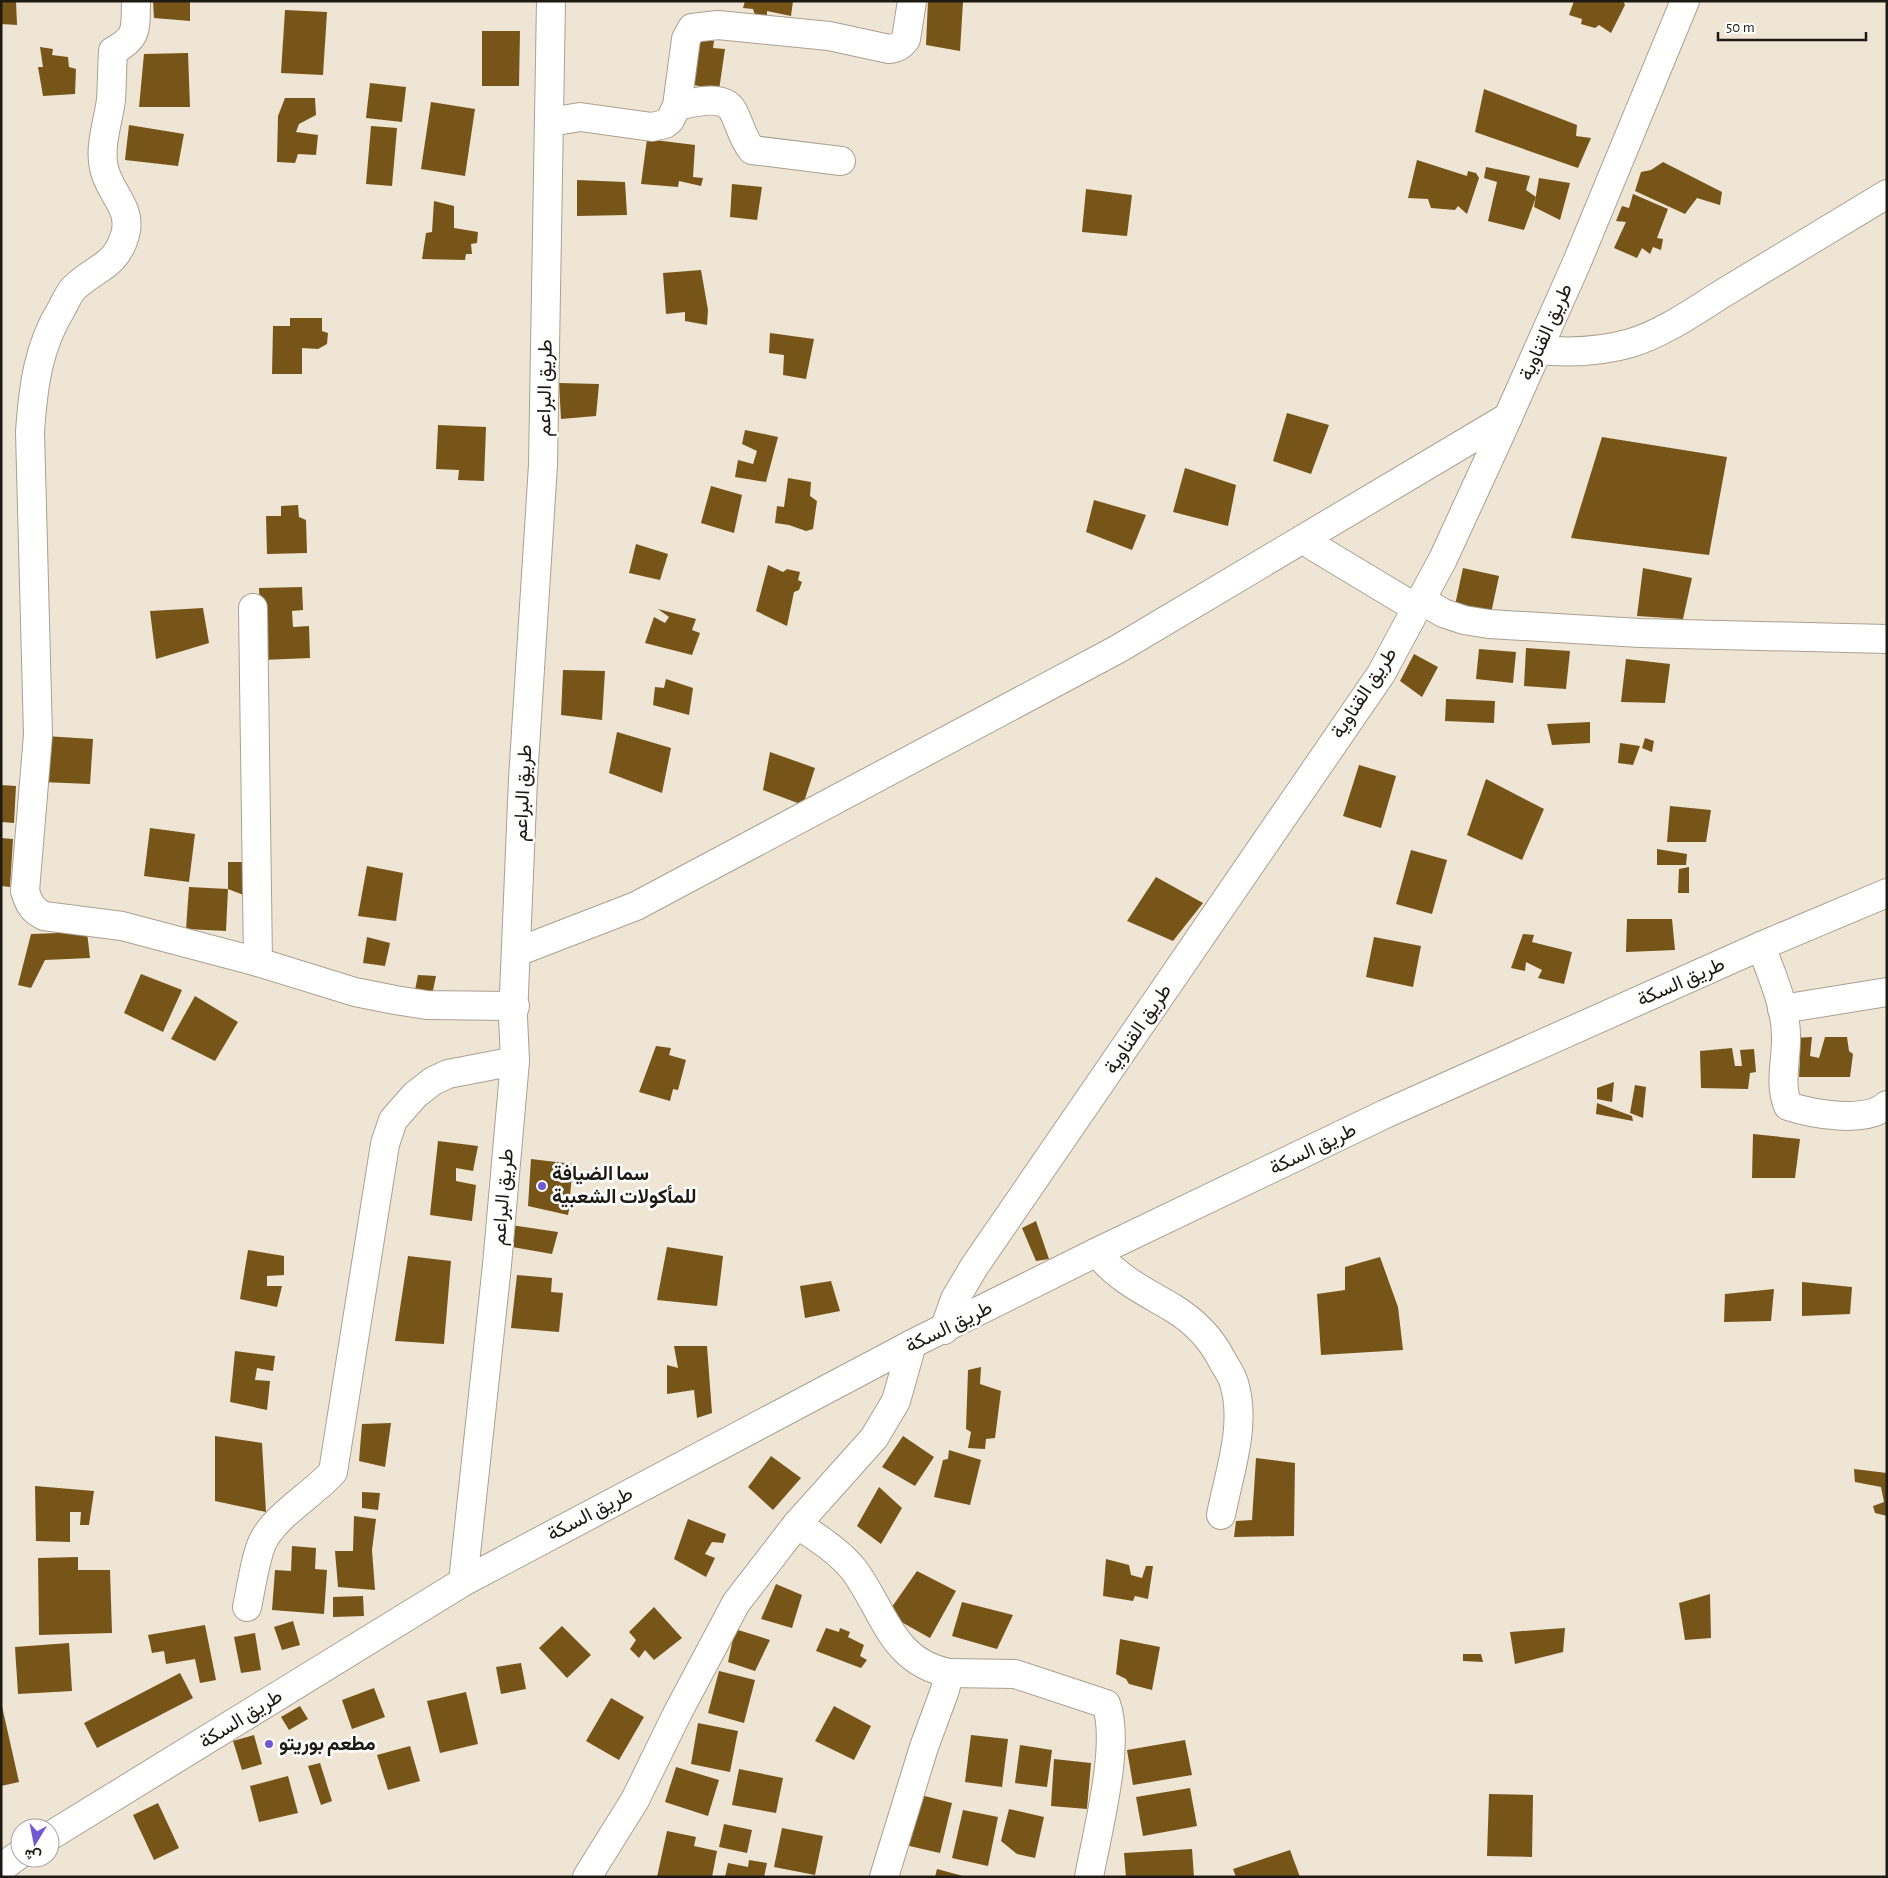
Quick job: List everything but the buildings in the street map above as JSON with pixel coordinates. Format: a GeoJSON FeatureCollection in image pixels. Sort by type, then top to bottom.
{"type":"FeatureCollection","features":[{"type":"Feature","properties":{"kind":"street"},"geometry":{"type":"LineString","coordinates":[[136,1],[134,32],[130,42],[113,51],[110,101],[104,143],[104,168],[127,214],[126,233],[120,250],[112,261],[73,289],[54,320],[40,356],[32,394],[30,432],[38,735],[25,891],[34,911],[44,916],[122,926],[258,962],[355,992],[427,1005],[515,1006]]}},
{"type":"Feature","properties":{"kind":"street","name":"طريق البراعم"},"geometry":{"type":"LineString","coordinates":[[463,1582],[497,1265],[515,1061],[515,1006],[523,779],[543,465],[551,1]]}},
{"type":"Feature","properties":{"kind":"street"},"geometry":{"type":"LineString","coordinates":[[550,122],[580,117],[652,127],[665,124],[670,120],[677,106],[686,39],[692,28],[718,25],[829,36],[888,49],[903,44],[906,39],[912,1]]}},
{"type":"Feature","properties":{"kind":"street","name":"طريق القناوية"},"geometry":{"type":"LineString","coordinates":[[944,1330],[955,1299],[974,1267],[1381,674],[1451,542],[1508,418],[1576,262],[1684,2]]}},
{"type":"Feature","properties":{"kind":"street"},"geometry":{"type":"LineString","coordinates":[[677,106],[701,101],[726,103],[732,109],[746,143],[752,150],[842,161]]}},
{"type":"Feature","properties":{"kind":"street"},"geometry":{"type":"LineString","coordinates":[[1538,350],[1570,353],[1604,349],[1634,342],[1660,330],[1705,304],[1887,194]]}},
{"type":"Feature","properties":{"kind":"street"},"geometry":{"type":"LineString","coordinates":[[517,952],[636,906],[748,848],[1118,649],[1508,418]]}},
{"type":"Feature","properties":{"kind":"street"},"geometry":{"type":"LineString","coordinates":[[1305,539],[1313,546],[1418,603],[1464,620],[1489,624],[1640,633],[1887,639]]}},
{"type":"Feature","properties":{"kind":"street"},"geometry":{"type":"LineString","coordinates":[[253,608],[258,962]]}},
{"type":"Feature","properties":{"kind":"street","name":"طريق السكة"},"geometry":{"type":"LineString","coordinates":[[60,1830],[463,1582],[912,1344],[944,1330],[1097,1252],[1385,1114],[1761,946],[1887,893]]}},
{"type":"Feature","properties":{"kind":"street"},"geometry":{"type":"LineString","coordinates":[[1761,946],[1777,988],[1782,1009],[1786,1040],[1783,1095],[1788,1106],[1826,1115],[1862,1116],[1882,1110],[1887,1105]]}},
{"type":"Feature","properties":{"kind":"street"},"geometry":{"type":"LineString","coordinates":[[1782,1009],[1887,992]]}},
{"type":"Feature","properties":{"kind":"street"},"geometry":{"type":"LineString","coordinates":[[247,1607],[263,1540],[275,1524],[333,1472],[386,1144],[393,1120],[416,1095],[433,1081],[448,1074],[515,1061]]}},
{"type":"Feature","properties":{"kind":"street"},"geometry":{"type":"LineString","coordinates":[[1097,1252],[1104,1262],[1127,1280],[1176,1310],[1202,1331],[1215,1346],[1234,1381],[1238,1397],[1239,1420],[1221,1514]]}},
{"type":"Feature","properties":{"kind":"street"},"geometry":{"type":"LineString","coordinates":[[587,1877],[635,1800],[678,1712],[736,1603],[797,1524],[874,1438],[896,1401],[912,1344]]}},
{"type":"Feature","properties":{"kind":"street"},"geometry":{"type":"LineString","coordinates":[[797,1524],[827,1545],[853,1569],[893,1636],[907,1653],[934,1670],[1015,1674],[1106,1704],[1111,1715],[1112,1746],[1089,1877]]}},
{"type":"Feature","properties":{"kind":"street"},"geometry":{"type":"LineString","coordinates":[[884,1877],[924,1747],[945,1690],[949,1672]]}},
{"type":"Feature","properties":{"kind":"place","name":"سما الضيافة للمأكولات الشعبية"},"geometry":{"type":"Point","coordinates":[542,1186]}},
{"type":"Feature","properties":{"kind":"place","name":"مطعم بوريتو"},"geometry":{"type":"Point","coordinates":[269,1744]}}]}
